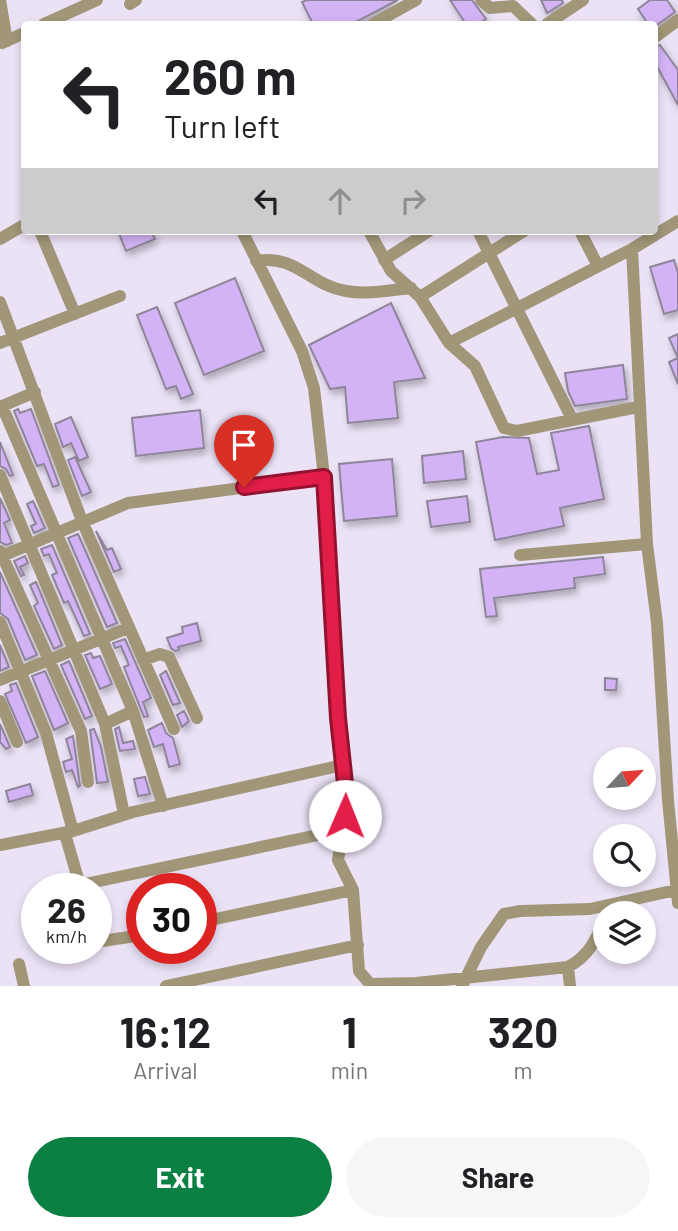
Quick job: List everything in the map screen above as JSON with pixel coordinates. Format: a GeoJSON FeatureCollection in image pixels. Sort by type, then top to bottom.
{"type":"FeatureCollection","features":[{"type":"Feature","properties":{"kind":"street"},"geometry":{"type":"LineString","coordinates":[[0,0],[4,42],[21,34]]}},
{"type":"Feature","properties":{"kind":"street"},"geometry":{"type":"LineString","coordinates":[[51,21],[97,0]]}},
{"type":"Feature","properties":{"kind":"street"},"geometry":{"type":"LineString","coordinates":[[378,21],[415,0]]}},
{"type":"Feature","properties":{"kind":"street"},"geometry":{"type":"LineString","coordinates":[[481,0],[490,8],[513,6],[529,21]]}},
{"type":"Feature","properties":{"kind":"street"},"geometry":{"type":"LineString","coordinates":[[552,21],[583,0]]}},
{"type":"Feature","properties":{"kind":"street"},"geometry":{"type":"LineString","coordinates":[[658,35],[678,20]]}},
{"type":"Feature","properties":{"kind":"street"},"geometry":{"type":"LineString","coordinates":[[658,227],[678,221]]}},
{"type":"Feature","properties":{"kind":"street"},"geometry":{"type":"LineString","coordinates":[[0,239],[21,227]]}},
{"type":"Feature","properties":{"kind":"street"},"geometry":{"type":"LineString","coordinates":[[42,235],[75,314]]}},
{"type":"Feature","properties":{"kind":"street"},"geometry":{"type":"LineString","coordinates":[[244,235],[302,351],[314,388],[324,477],[347,802],[338,860],[353,890],[359,971],[370,984],[464,981],[569,967],[581,960],[593,947]]}},
{"type":"Feature","properties":{"kind":"street"},"geometry":{"type":"LineString","coordinates":[[371,235],[391,271],[415,293],[449,343],[475,366],[504,428],[516,431],[638,407]]}},
{"type":"Feature","properties":{"kind":"street"},"geometry":{"type":"LineString","coordinates":[[384,260],[423,235]]}},
{"type":"Feature","properties":{"kind":"street"},"geometry":{"type":"LineString","coordinates":[[480,235],[572,419]]}},
{"type":"Feature","properties":{"kind":"street"},"geometry":{"type":"LineString","coordinates":[[256,261],[282,260],[329,286],[346,292],[415,293],[517,235]]}},
{"type":"Feature","properties":{"kind":"street"},"geometry":{"type":"LineString","coordinates":[[582,235],[597,266]]}},
{"type":"Feature","properties":{"kind":"street"},"geometry":{"type":"LineString","coordinates":[[449,343],[632,249],[648,235]]}},
{"type":"Feature","properties":{"kind":"street"},"geometry":{"type":"LineString","coordinates":[[632,249],[647,544],[657,623],[677,896],[655,901]]}},
{"type":"Feature","properties":{"kind":"street"},"geometry":{"type":"LineString","coordinates":[[0,344],[120,296]]}},
{"type":"Feature","properties":{"kind":"street"},"geometry":{"type":"LineString","coordinates":[[0,302],[82,521],[174,729]]}},
{"type":"Feature","properties":{"kind":"street"},"geometry":{"type":"LineString","coordinates":[[35,392],[1,406],[132,711],[163,806]]}},
{"type":"Feature","properties":{"kind":"street"},"geometry":{"type":"LineString","coordinates":[[0,475],[105,724],[124,814]]}},
{"type":"Feature","properties":{"kind":"street"},"geometry":{"type":"LineString","coordinates":[[88,782],[80,731],[1,555],[138,500],[324,477]]}},
{"type":"Feature","properties":{"kind":"street"},"geometry":{"type":"LineString","coordinates":[[520,555],[647,544]]}},
{"type":"Feature","properties":{"kind":"street"},"geometry":{"type":"LineString","coordinates":[[0,622],[46,733],[78,873]]}},
{"type":"Feature","properties":{"kind":"street"},"geometry":{"type":"LineString","coordinates":[[0,680],[128,628]]}},
{"type":"Feature","properties":{"kind":"street"},"geometry":{"type":"LineString","coordinates":[[143,660],[167,654],[197,718]]}},
{"type":"Feature","properties":{"kind":"street"},"geometry":{"type":"LineString","coordinates":[[0,701],[18,742]]}},
{"type":"Feature","properties":{"kind":"street"},"geometry":{"type":"LineString","coordinates":[[105,724],[132,711]]}},
{"type":"Feature","properties":{"kind":"street"},"geometry":{"type":"LineString","coordinates":[[0,845],[69,832],[124,814],[343,765]]}},
{"type":"Feature","properties":{"kind":"street"},"geometry":{"type":"LineString","coordinates":[[112,880],[342,830]]}},
{"type":"Feature","properties":{"kind":"street"},"geometry":{"type":"LineString","coordinates":[[217,919],[353,890]]}},
{"type":"Feature","properties":{"kind":"street"},"geometry":{"type":"LineString","coordinates":[[464,981],[496,922],[504,914],[593,912]]}},
{"type":"Feature","properties":{"kind":"street"},"geometry":{"type":"LineString","coordinates":[[166,986],[358,945]]}},
{"type":"Feature","properties":{"kind":"street"},"geometry":{"type":"LineString","coordinates":[[19,964],[23,986]]}},
{"type":"Feature","properties":{"kind":"street"},"geometry":{"type":"LineString","coordinates":[[569,967],[570,986]]}},
{"type":"Feature","properties":{"kind":"building"},"geometry":{"type":"Polygon","coordinates":[[[398,0],[358,21],[312,21],[302,2],[398,0]]]}},
{"type":"Feature","properties":{"kind":"building"},"geometry":{"type":"Polygon","coordinates":[[[450,0],[472,0],[486,19],[464,21],[450,0]]]}},
{"type":"Feature","properties":{"kind":"building"},"geometry":{"type":"Polygon","coordinates":[[[541,0],[562,0],[563,3],[547,13],[541,0]]]}},
{"type":"Feature","properties":{"kind":"building"},"geometry":{"type":"Polygon","coordinates":[[[650,0],[667,0],[675,12],[658,24],[658,21],[646,21],[638,9],[650,0]]]}},
{"type":"Feature","properties":{"kind":"building"},"geometry":{"type":"Polygon","coordinates":[[[658,46],[678,70],[678,105],[658,68],[658,46]]]}},
{"type":"Feature","properties":{"kind":"building"},"geometry":{"type":"Polygon","coordinates":[[[120,235],[153,235],[155,239],[126,251],[120,235]]]}},
{"type":"Feature","properties":{"kind":"building"},"geometry":{"type":"Polygon","coordinates":[[[674,260],[678,273],[678,310],[664,314],[650,267],[674,260]]]}},
{"type":"Feature","properties":{"kind":"building"},"geometry":{"type":"Polygon","coordinates":[[[235,278],[264,351],[204,375],[175,303],[235,278]]]}},
{"type":"Feature","properties":{"kind":"building"},"geometry":{"type":"Polygon","coordinates":[[[391,303],[425,378],[394,382],[398,418],[348,423],[345,387],[330,389],[309,345],[391,303]]]}},
{"type":"Feature","properties":{"kind":"building"},"geometry":{"type":"Polygon","coordinates":[[[157,307],[193,394],[181,399],[176,386],[166,389],[137,315],[157,307]]]}},
{"type":"Feature","properties":{"kind":"building"},"geometry":{"type":"Polygon","coordinates":[[[678,334],[678,358],[669,338],[678,334]]]}},
{"type":"Feature","properties":{"kind":"building"},"geometry":{"type":"Polygon","coordinates":[[[678,358],[678,384],[669,362],[678,358]]]}},
{"type":"Feature","properties":{"kind":"building"},"geometry":{"type":"Polygon","coordinates":[[[623,365],[627,399],[575,406],[568,391],[565,373],[623,365]]]}},
{"type":"Feature","properties":{"kind":"building"},"geometry":{"type":"Polygon","coordinates":[[[18,409],[20,413],[31,409],[59,485],[53,487],[44,464],[37,466],[14,411],[18,409]]]}},
{"type":"Feature","properties":{"kind":"building"},"geometry":{"type":"Polygon","coordinates":[[[200,410],[204,448],[136,456],[132,418],[200,410]]]}},
{"type":"Feature","properties":{"kind":"building"},"geometry":{"type":"Polygon","coordinates":[[[71,417],[88,457],[79,461],[71,443],[63,447],[55,424],[71,417]]]}},
{"type":"Feature","properties":{"kind":"building"},"geometry":{"type":"Polygon","coordinates":[[[589,426],[604,499],[560,508],[564,526],[495,540],[476,442],[503,437],[529,438],[537,474],[559,470],[551,433],[589,426]]]}},
{"type":"Feature","properties":{"kind":"building"},"geometry":{"type":"Polygon","coordinates":[[[0,442],[13,475],[10,476],[6,469],[0,466],[0,442]]]}},
{"type":"Feature","properties":{"kind":"building"},"geometry":{"type":"Polygon","coordinates":[[[463,451],[466,479],[424,483],[422,456],[463,451]]]}},
{"type":"Feature","properties":{"kind":"building"},"geometry":{"type":"Polygon","coordinates":[[[75,457],[91,492],[82,496],[68,460],[75,457]]]}},
{"type":"Feature","properties":{"kind":"building"},"geometry":{"type":"Polygon","coordinates":[[[392,459],[397,516],[344,521],[339,464],[392,459]]]}},
{"type":"Feature","properties":{"kind":"building"},"geometry":{"type":"Polygon","coordinates":[[[467,496],[470,522],[431,527],[427,501],[467,496]]]}},
{"type":"Feature","properties":{"kind":"building"},"geometry":{"type":"Polygon","coordinates":[[[0,498],[10,520],[4,523],[12,543],[6,545],[0,542],[0,498]]]}},
{"type":"Feature","properties":{"kind":"building"},"geometry":{"type":"Polygon","coordinates":[[[33,501],[45,528],[34,533],[31,526],[36,524],[27,504],[33,501]]]}},
{"type":"Feature","properties":{"kind":"building"},"geometry":{"type":"Polygon","coordinates":[[[96,531],[107,550],[112,548],[121,569],[114,572],[96,531]]]}},
{"type":"Feature","properties":{"kind":"building"},"geometry":{"type":"Polygon","coordinates":[[[78,534],[117,623],[107,627],[68,538],[78,534]]]}},
{"type":"Feature","properties":{"kind":"building"},"geometry":{"type":"Polygon","coordinates":[[[52,545],[90,634],[84,636],[68,601],[64,603],[52,575],[57,573],[49,554],[44,556],[41,549],[52,545]]]}},
{"type":"Feature","properties":{"kind":"building"},"geometry":{"type":"Polygon","coordinates":[[[25,556],[28,563],[20,567],[24,575],[21,576],[14,561],[25,556]]]}},
{"type":"Feature","properties":{"kind":"building"},"geometry":{"type":"Polygon","coordinates":[[[603,557],[605,574],[574,578],[575,588],[494,598],[497,616],[486,617],[480,569],[603,557]]]}},
{"type":"Feature","properties":{"kind":"building"},"geometry":{"type":"Polygon","coordinates":[[[0,572],[37,655],[25,660],[8,619],[0,613],[0,572]]]}},
{"type":"Feature","properties":{"kind":"building"},"geometry":{"type":"Polygon","coordinates":[[[36,582],[62,645],[54,649],[34,606],[38,603],[30,585],[36,582]]]}},
{"type":"Feature","properties":{"kind":"building"},"geometry":{"type":"Polygon","coordinates":[[[197,623],[201,641],[178,647],[179,650],[175,651],[171,648],[167,638],[183,633],[182,627],[197,623]]]}},
{"type":"Feature","properties":{"kind":"building"},"geometry":{"type":"Polygon","coordinates":[[[125,639],[151,698],[143,702],[148,716],[144,717],[124,667],[129,665],[121,646],[115,648],[113,643],[125,639]]]}},
{"type":"Feature","properties":{"kind":"building"},"geometry":{"type":"Polygon","coordinates":[[[0,645],[9,667],[0,671],[0,645]]]}},
{"type":"Feature","properties":{"kind":"building"},"geometry":{"type":"Polygon","coordinates":[[[91,653],[93,658],[100,656],[112,684],[100,689],[85,655],[91,653]]]}},
{"type":"Feature","properties":{"kind":"building"},"geometry":{"type":"Polygon","coordinates":[[[69,661],[92,716],[85,719],[61,665],[69,661]]]}},
{"type":"Feature","properties":{"kind":"building"},"geometry":{"type":"Polygon","coordinates":[[[45,671],[68,723],[54,730],[32,676],[45,671]]]}},
{"type":"Feature","properties":{"kind":"building"},"geometry":{"type":"Polygon","coordinates":[[[166,671],[180,703],[173,705],[160,675],[166,671]]]}},
{"type":"Feature","properties":{"kind":"building"},"geometry":{"type":"Polygon","coordinates":[[[605,678],[617,679],[616,690],[605,690],[605,678]]]}},
{"type":"Feature","properties":{"kind":"building"},"geometry":{"type":"Polygon","coordinates":[[[16,683],[38,737],[26,743],[5,694],[12,691],[10,685],[16,683]]]}},
{"type":"Feature","properties":{"kind":"building"},"geometry":{"type":"Polygon","coordinates":[[[184,711],[189,721],[182,727],[177,715],[184,711]]]}},
{"type":"Feature","properties":{"kind":"building"},"geometry":{"type":"Polygon","coordinates":[[[162,723],[166,733],[173,738],[180,764],[169,767],[163,744],[154,747],[148,730],[162,723]]]}},
{"type":"Feature","properties":{"kind":"building"},"geometry":{"type":"Polygon","coordinates":[[[0,724],[10,747],[6,749],[0,742],[0,724]]]}},
{"type":"Feature","properties":{"kind":"building"},"geometry":{"type":"Polygon","coordinates":[[[119,727],[123,743],[133,741],[135,749],[120,751],[115,729],[119,727]]]}},
{"type":"Feature","properties":{"kind":"building"},"geometry":{"type":"Polygon","coordinates":[[[94,729],[101,747],[108,782],[97,783],[90,730],[94,729]]]}},
{"type":"Feature","properties":{"kind":"building"},"geometry":{"type":"Polygon","coordinates":[[[73,736],[78,787],[72,770],[66,772],[63,762],[72,759],[66,739],[73,736]]]}},
{"type":"Feature","properties":{"kind":"building"},"geometry":{"type":"Polygon","coordinates":[[[145,777],[150,794],[138,796],[134,779],[145,777]]]}},
{"type":"Feature","properties":{"kind":"building"},"geometry":{"type":"Polygon","coordinates":[[[30,784],[33,795],[9,802],[6,791],[30,784]]]}},
{"type":"Feature","properties":{"kind":"route"},"geometry":{"type":"LineString","coordinates":[[244,487],[324,477],[334,605],[338,718],[347,802],[345,816]]}}]}
